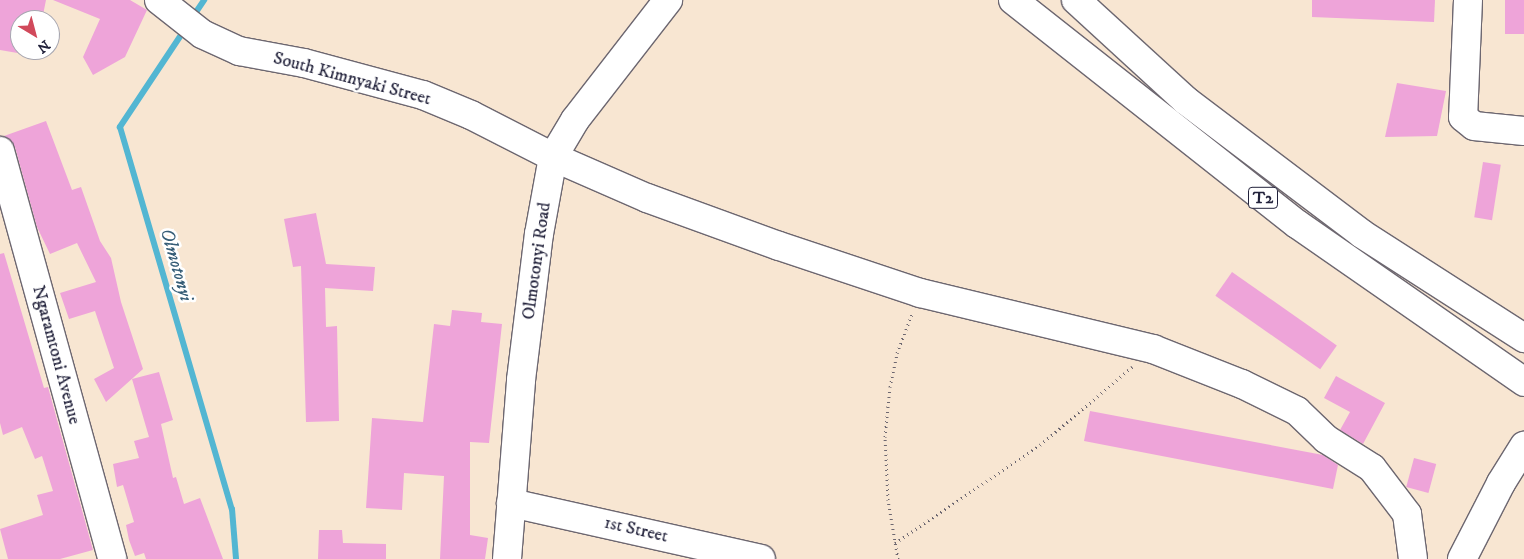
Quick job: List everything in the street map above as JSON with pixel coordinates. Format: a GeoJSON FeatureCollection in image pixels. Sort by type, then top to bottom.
{"type":"FeatureCollection","features":[{"type":"Feature","properties":{"kind":"main road","name":"Olmotonyi Road"},"geometry":{"type":"LineString","coordinates":[[507,559],[524,351],[538,234],[553,158],[576,120],[668,0]]}},
{"type":"Feature","properties":{"kind":"main road","name":"T2"},"geometry":{"type":"LineString","coordinates":[[1013,0],[1297,224],[1524,382]]}},
{"type":"Feature","properties":{"kind":"main road"},"geometry":{"type":"LineString","coordinates":[[1076,0],[1185,100],[1362,234],[1524,338]]}},
{"type":"Feature","properties":{"kind":"main road"},"geometry":{"type":"LineString","coordinates":[[1468,0],[1463,117],[1474,126],[1524,131]]}},
{"type":"Feature","properties":{"kind":"main road","name":"South Kimnyaki Street"},"geometry":{"type":"LineString","coordinates":[[163,4],[202,34],[239,51],[304,63],[423,95],[471,115],[553,158],[647,198],[920,293],[1153,349],[1196,364],[1297,411],[1326,439],[1372,468],[1407,514],[1413,559]]}},
{"type":"Feature","properties":{"kind":"main road","name":"Ngaramtoni Avenue"},"geometry":{"type":"LineString","coordinates":[[0,151],[112,559]]}},
{"type":"Feature","properties":{"kind":"main road"},"geometry":{"type":"LineString","coordinates":[[1462,559],[1501,483],[1524,446]]}},
{"type":"Feature","properties":{"kind":"main road","name":"1st Street"},"geometry":{"type":"LineString","coordinates":[[511,503],[694,551],[761,559]]}},
{"type":"Feature","properties":{"kind":"path"},"geometry":{"type":"LineString","coordinates":[[898,559],[888,500],[886,429],[897,353],[920,293]]}},
{"type":"Feature","properties":{"kind":"path"},"geometry":{"type":"LineString","coordinates":[[895,543],[1040,445],[1153,349]]}},
{"type":"Feature","properties":{"kind":"building"},"geometry":{"type":"Polygon","coordinates":[[[0,0],[46,0],[44,10],[10,10],[10,52],[0,50],[0,0]]]}},
{"type":"Feature","properties":{"kind":"building"},"geometry":{"type":"Polygon","coordinates":[[[53,0],[130,0],[147,10],[125,57],[93,75],[83,57],[100,19],[53,0]]]}},
{"type":"Feature","properties":{"kind":"building"},"geometry":{"type":"Polygon","coordinates":[[[1312,0],[1435,0],[1434,22],[1312,17],[1312,0]]]}},
{"type":"Feature","properties":{"kind":"building"},"geometry":{"type":"Polygon","coordinates":[[[1505,0],[1524,0],[1524,34],[1505,34],[1505,0]]]}},
{"type":"Feature","properties":{"kind":"building"},"geometry":{"type":"Polygon","coordinates":[[[1397,83],[1446,91],[1437,136],[1385,137],[1397,83]]]}},
{"type":"Feature","properties":{"kind":"building"},"geometry":{"type":"Polygon","coordinates":[[[46,121],[72,190],[81,187],[100,241],[111,258],[121,302],[143,369],[106,402],[94,379],[114,368],[95,311],[69,319],[60,293],[96,282],[77,243],[50,254],[37,227],[15,147],[4,136],[46,121]]]}},
{"type":"Feature","properties":{"kind":"building"},"geometry":{"type":"Polygon","coordinates":[[[1483,162],[1501,165],[1492,220],[1474,217],[1483,162]]]}},
{"type":"Feature","properties":{"kind":"building"},"geometry":{"type":"Polygon","coordinates":[[[316,213],[326,264],[375,267],[373,291],[325,288],[326,327],[337,326],[339,421],[306,422],[301,266],[293,267],[284,219],[316,213]]]}},
{"type":"Feature","properties":{"kind":"building"},"geometry":{"type":"Polygon","coordinates":[[[4,253],[44,388],[48,387],[93,550],[60,559],[8,559],[0,529],[43,515],[37,495],[53,491],[42,456],[35,459],[22,427],[3,435],[0,423],[0,254],[4,253]]]}},
{"type":"Feature","properties":{"kind":"building"},"geometry":{"type":"Polygon","coordinates":[[[1232,272],[1337,345],[1320,369],[1215,296],[1232,272]]]}},
{"type":"Feature","properties":{"kind":"building"},"geometry":{"type":"Polygon","coordinates":[[[452,310],[482,313],[481,322],[502,324],[489,443],[470,442],[470,535],[488,538],[485,559],[440,559],[444,476],[404,473],[402,510],[366,508],[372,418],[423,422],[434,324],[450,326],[452,310]]]}},
{"type":"Feature","properties":{"kind":"building"},"geometry":{"type":"Polygon","coordinates":[[[159,372],[173,420],[161,424],[173,478],[176,477],[184,504],[200,498],[223,559],[146,559],[144,553],[135,556],[129,540],[126,525],[134,522],[123,485],[117,487],[113,464],[139,458],[134,441],[149,437],[132,379],[159,372]]]}},
{"type":"Feature","properties":{"kind":"building"},"geometry":{"type":"Polygon","coordinates":[[[1336,376],[1385,403],[1363,444],[1340,430],[1350,412],[1324,398],[1336,376]]]}},
{"type":"Feature","properties":{"kind":"building"},"geometry":{"type":"Polygon","coordinates":[[[1090,411],[1323,455],[1338,465],[1333,489],[1084,441],[1090,411]]]}},
{"type":"Feature","properties":{"kind":"building"},"geometry":{"type":"Polygon","coordinates":[[[1414,458],[1436,464],[1428,493],[1406,487],[1414,458]]]}},
{"type":"Feature","properties":{"kind":"building"},"geometry":{"type":"Polygon","coordinates":[[[319,530],[342,530],[343,543],[386,544],[386,559],[318,559],[319,530]]]}},
{"type":"Feature","properties":{"kind":"waterway","name":"Olmotonyi"},"geometry":{"type":"LineString","coordinates":[[192,18],[204,0]]}},
{"type":"Feature","properties":{"kind":"waterway","name":"Olmotonyi"},"geometry":{"type":"LineString","coordinates":[[185,29],[120,127],[232,509],[236,559]]}}]}
